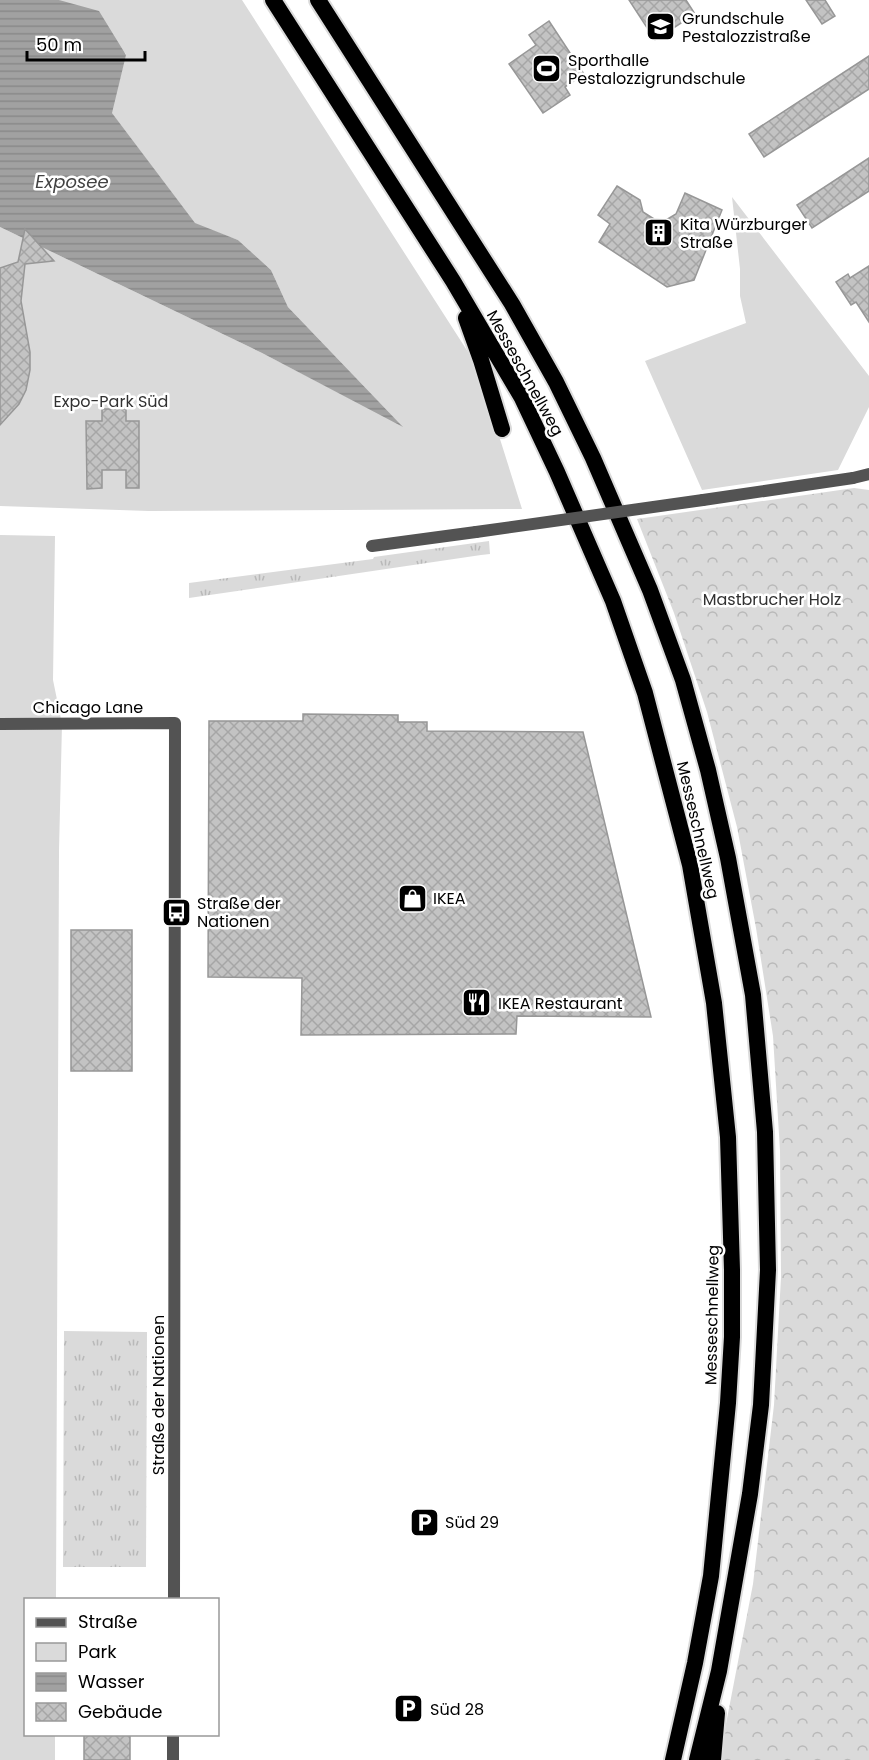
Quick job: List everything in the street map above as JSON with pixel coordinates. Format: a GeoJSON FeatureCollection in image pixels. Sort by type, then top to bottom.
{"type":"FeatureCollection","features":[{"type":"Feature","properties":{"kind":"highway","name":"Messeschnellweg"},"geometry":{"type":"LineString","coordinates":[[273,0],[453,281],[522,398],[613,601],[645,693],[690,865],[714,1003],[728,1137],[732,1337],[711,1576],[695,1664],[673,1760]]}},
{"type":"Feature","properties":{"kind":"highway","name":"Messeschnellweg"},"geometry":{"type":"LineString","coordinates":[[318,0],[512,304],[556,382],[594,458],[650,590],[682,681],[708,770],[728,858],[753,995],[765,1132],[768,1270],[761,1405],[750,1494],[719,1671],[697,1760]]}},
{"type":"Feature","properties":{"kind":"highway"},"geometry":{"type":"LineString","coordinates":[[453,281],[502,429]]}},
{"type":"Feature","properties":{"kind":"highway"},"geometry":{"type":"LineString","coordinates":[[713,1760],[719,1671]]}},
{"type":"Feature","properties":{"kind":"street"},"geometry":{"type":"LineString","coordinates":[[372,546],[703,500],[869,474]]}},
{"type":"Feature","properties":{"kind":"street","name":"Chicago Lane"},"geometry":{"type":"LineString","coordinates":[[0,724],[175,723]]}},
{"type":"Feature","properties":{"kind":"street","name":"Straße der Nationen"},"geometry":{"type":"LineString","coordinates":[[174,1598],[175,723]]}},
{"type":"Feature","properties":{"kind":"street"},"geometry":{"type":"LineString","coordinates":[[173,1736],[173,1760]]}},
{"type":"Feature","properties":{"kind":"green space","name":"Expo-Park Süd"},"geometry":{"type":"Polygon","coordinates":[[[59,0],[242,0],[477,366],[522,509],[149,511],[0,506],[0,227],[262,353],[401,425],[288,307],[271,270],[238,240],[195,224],[111,112],[126,54],[59,0]]]}},
{"type":"Feature","properties":{"kind":"green space"},"geometry":{"type":"Polygon","coordinates":[[[732,197],[869,376],[869,407],[838,470],[702,490],[645,361],[746,323],[740,296],[740,269],[732,197]]]}},
{"type":"Feature","properties":{"kind":"green space","name":"Mastbrucher Holz"},"geometry":{"type":"Polygon","coordinates":[[[854,488],[869,490],[869,1760],[719,1760],[753,1584],[774,1405],[781,1277],[780,1151],[773,1036],[737,827],[707,712],[674,613],[637,519],[854,488]]]}},
{"type":"Feature","properties":{"kind":"green space"},"geometry":{"type":"Polygon","coordinates":[[[0,535],[55,536],[53,680],[62,724],[59,851],[56,1598],[24,1598],[24,1736],[55,1736],[55,1760],[0,1760],[0,535]]]}},
{"type":"Feature","properties":{"kind":"green space"},"geometry":{"type":"Polygon","coordinates":[[[489,541],[490,554],[189,598],[189,583],[489,541]]]}},
{"type":"Feature","properties":{"kind":"green space"},"geometry":{"type":"Polygon","coordinates":[[[64,1331],[147,1332],[146,1567],[63,1567],[64,1331]]]}},
{"type":"Feature","properties":{"kind":"water","name":"Exposee"},"geometry":{"type":"Polygon","coordinates":[[[0,0],[59,0],[99,11],[126,55],[112,113],[195,223],[238,240],[271,270],[288,307],[403,427],[262,353],[0,227],[0,0]]]}},
{"type":"Feature","properties":{"kind":"building","name":"Grundschule Pestalozzistraße"},"geometry":{"type":"Polygon","coordinates":[[[629,0],[686,0],[695,14],[655,40],[629,0]]]}},
{"type":"Feature","properties":{"kind":"building"},"geometry":{"type":"Polygon","coordinates":[[[806,0],[825,0],[835,16],[822,24],[806,0]]]}},
{"type":"Feature","properties":{"kind":"building","name":"Sporthalle Pestalozzigrundschule"},"geometry":{"type":"Polygon","coordinates":[[[549,21],[584,74],[565,87],[570,95],[543,113],[509,64],[536,45],[529,35],[549,21]]]}},
{"type":"Feature","properties":{"kind":"building"},"geometry":{"type":"Polygon","coordinates":[[[869,56],[869,89],[764,157],[749,134],[869,56]]]}},
{"type":"Feature","properties":{"kind":"building"},"geometry":{"type":"Polygon","coordinates":[[[869,158],[869,191],[812,228],[797,205],[869,158]]]}},
{"type":"Feature","properties":{"kind":"building","name":"Kita Würzburger Straße"},"geometry":{"type":"Polygon","coordinates":[[[617,186],[640,200],[643,212],[654,219],[666,220],[676,214],[685,193],[722,210],[694,280],[667,287],[599,242],[610,224],[598,215],[617,186]]]}},
{"type":"Feature","properties":{"kind":"building"},"geometry":{"type":"Polygon","coordinates":[[[25,229],[54,261],[25,264],[21,301],[30,352],[30,370],[26,390],[19,404],[0,425],[0,268],[18,262],[25,229]]]}},
{"type":"Feature","properties":{"kind":"building"},"geometry":{"type":"Polygon","coordinates":[[[869,266],[869,322],[856,302],[851,305],[836,282],[848,274],[850,278],[869,266]]]}},
{"type":"Feature","properties":{"kind":"building"},"geometry":{"type":"Polygon","coordinates":[[[102,409],[126,409],[126,421],[139,421],[139,488],[126,488],[126,470],[102,470],[102,488],[87,489],[86,421],[102,421],[102,409]]]}},
{"type":"Feature","properties":{"kind":"building"},"geometry":{"type":"Polygon","coordinates":[[[303,714],[398,715],[398,722],[427,722],[427,731],[583,732],[651,1017],[517,1016],[516,1034],[301,1035],[302,978],[208,977],[209,721],[303,721],[303,714]]]}},
{"type":"Feature","properties":{"kind":"building"},"geometry":{"type":"Polygon","coordinates":[[[71,930],[132,930],[132,1071],[71,1071],[71,930]]]}},
{"type":"Feature","properties":{"kind":"building"},"geometry":{"type":"Polygon","coordinates":[[[84,1736],[130,1736],[130,1760],[84,1760],[84,1736]]]}},
{"type":"Feature","properties":{"kind":"place","name":"Grundschule Pestalozzistraße"},"geometry":{"type":"Point","coordinates":[661,27]}},
{"type":"Feature","properties":{"kind":"place","name":"Sporthalle Pestalozzigrundschule"},"geometry":{"type":"Point","coordinates":[547,69]}},
{"type":"Feature","properties":{"kind":"place","name":"Kita Würzburger Straße"},"geometry":{"type":"Point","coordinates":[659,233]}},
{"type":"Feature","properties":{"kind":"place","name":"IKEA"},"geometry":{"type":"Point","coordinates":[412,898]}},
{"type":"Feature","properties":{"kind":"place","name":"Straße der Nationen"},"geometry":{"type":"Point","coordinates":[176,912]}},
{"type":"Feature","properties":{"kind":"place","name":"IKEA Restaurant"},"geometry":{"type":"Point","coordinates":[477,1003]}},
{"type":"Feature","properties":{"kind":"place","name":"Süd 29"},"geometry":{"type":"Point","coordinates":[424,1522]}},
{"type":"Feature","properties":{"kind":"place","name":"Süd 28"},"geometry":{"type":"Point","coordinates":[409,1709]}}]}
